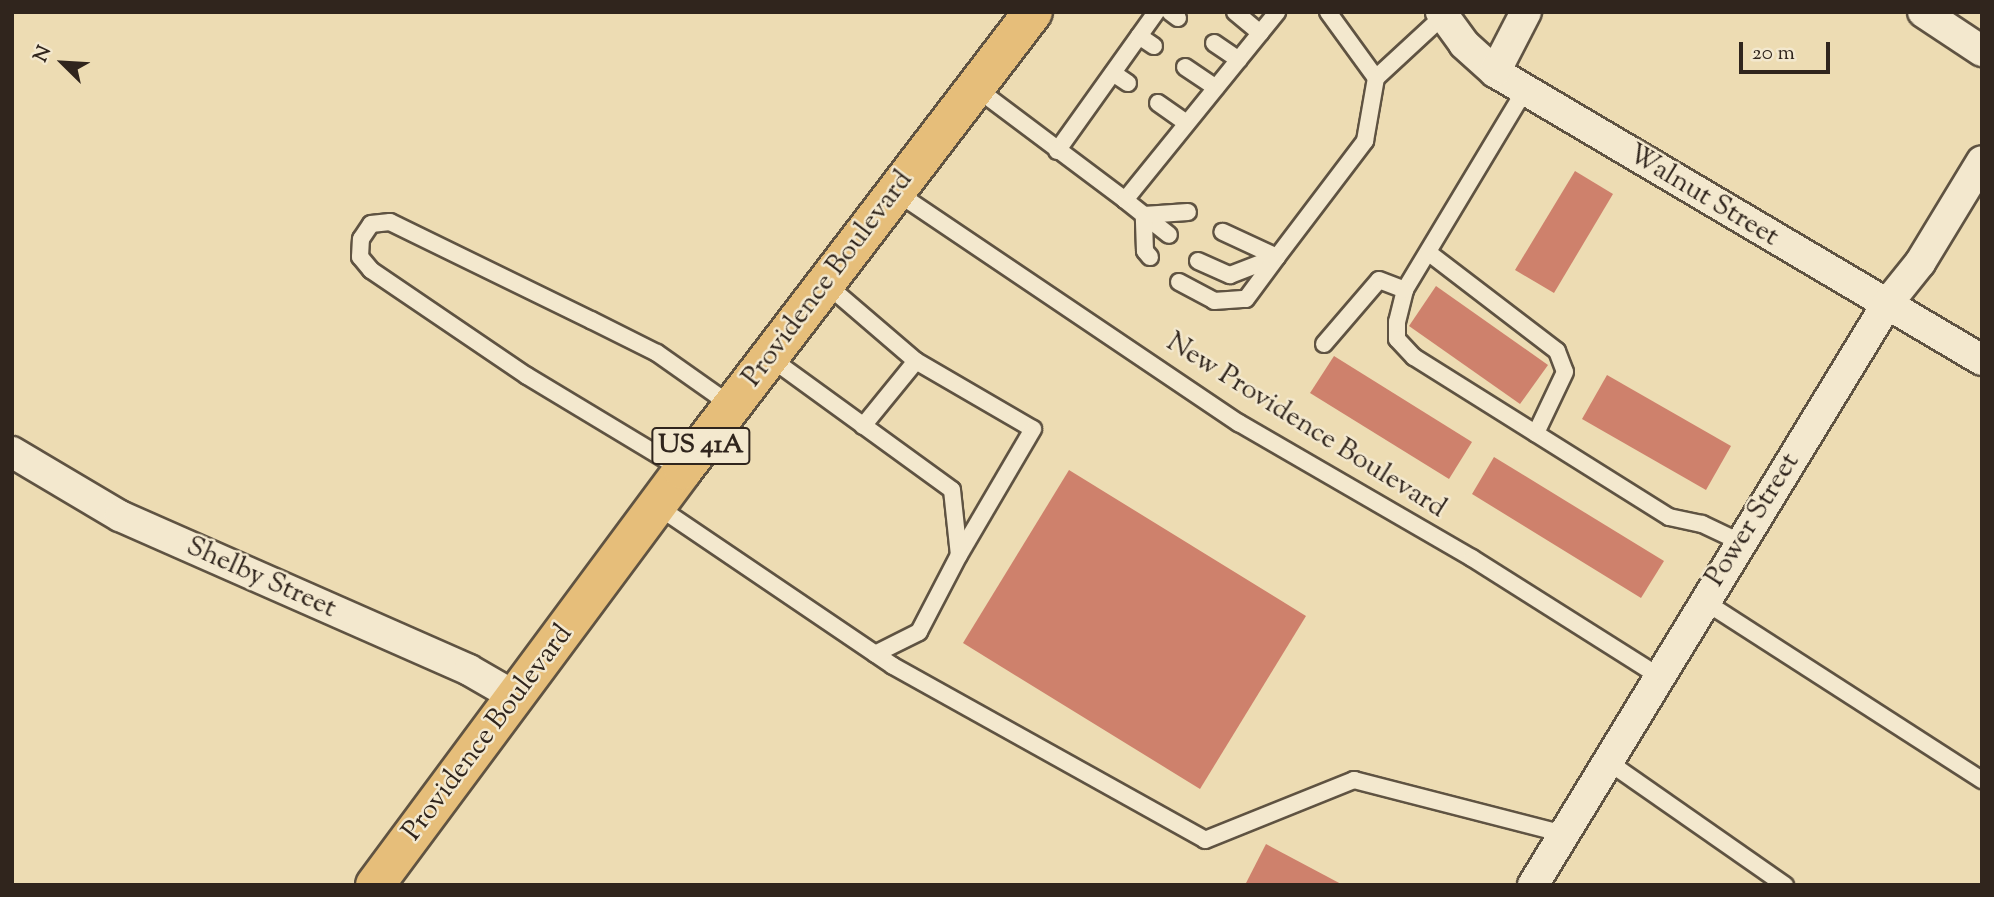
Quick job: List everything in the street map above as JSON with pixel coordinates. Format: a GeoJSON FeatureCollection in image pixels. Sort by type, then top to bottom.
{"type":"FeatureCollection","features":[{"type":"Feature","properties":{"kind":"highway","name":"Providence Boulevard"},"geometry":{"type":"LineString","coordinates":[[375,885],[894,190],[1033,12]]}},
{"type":"Feature","properties":{"kind":"street"},"geometry":{"type":"LineString","coordinates":[[1495,72],[1526,12]]}},
{"type":"Feature","properties":{"kind":"street"},"geometry":{"type":"LineString","coordinates":[[1923,12],[1982,51]]}},
{"type":"Feature","properties":{"kind":"street","name":"Walnut Street"},"geometry":{"type":"LineString","coordinates":[[1441,14],[1464,44],[1495,72],[1982,360]]}},
{"type":"Feature","properties":{"kind":"street","name":"Power Street"},"geometry":{"type":"LineString","coordinates":[[1533,885],[1886,304],[1974,191],[1982,161]]}},
{"type":"Feature","properties":{"kind":"street","name":"Shelby Street"},"geometry":{"type":"LineString","coordinates":[[12,452],[120,516],[469,670],[514,696]]}},
{"type":"Feature","properties":{"kind":"lane"},"geometry":{"type":"LineString","coordinates":[[1057,151],[1156,12]]}},
{"type":"Feature","properties":{"kind":"lane"},"geometry":{"type":"LineString","coordinates":[[1235,12],[1260,33]]}},
{"type":"Feature","properties":{"kind":"lane"},"geometry":{"type":"LineString","coordinates":[[1125,200],[1277,12]]}},
{"type":"Feature","properties":{"kind":"lane"},"geometry":{"type":"LineString","coordinates":[[1328,12],[1376,78]]}},
{"type":"Feature","properties":{"kind":"lane"},"geometry":{"type":"LineString","coordinates":[[1179,282],[1214,301],[1246,299],[1365,141],[1376,78],[1441,14]]}},
{"type":"Feature","properties":{"kind":"lane"},"geometry":{"type":"LineString","coordinates":[[1139,36],[1154,46]]}},
{"type":"Feature","properties":{"kind":"lane"},"geometry":{"type":"LineString","coordinates":[[1214,43],[1239,60]]}},
{"type":"Feature","properties":{"kind":"lane"},"geometry":{"type":"LineString","coordinates":[[1185,67],[1216,88]]}},
{"type":"Feature","properties":{"kind":"lane"},"geometry":{"type":"LineString","coordinates":[[1113,73],[1128,83]]}},
{"type":"Feature","properties":{"kind":"lane"},"geometry":{"type":"LineString","coordinates":[[976,88],[1169,235]]}},
{"type":"Feature","properties":{"kind":"lane"},"geometry":{"type":"LineString","coordinates":[[1525,90],[1405,290],[1397,322],[1397,339],[1414,357],[1669,517],[1702,524],[1740,542]]}},
{"type":"Feature","properties":{"kind":"lane"},"geometry":{"type":"LineString","coordinates":[[1158,103],[1187,123]]}},
{"type":"Feature","properties":{"kind":"lane","name":"New Providence Boulevard"},"geometry":{"type":"LineString","coordinates":[[894,190],[1239,423],[1472,558],[1659,677]]}},
{"type":"Feature","properties":{"kind":"lane"},"geometry":{"type":"LineString","coordinates":[[1144,215],[1188,212]]}},
{"type":"Feature","properties":{"kind":"lane"},"geometry":{"type":"LineString","coordinates":[[1144,215],[1145,251],[1150,257]]}},
{"type":"Feature","properties":{"kind":"lane"},"geometry":{"type":"LineString","coordinates":[[683,470],[527,376],[371,270],[360,257],[361,239],[371,224],[390,222],[602,325],[657,353],[732,406]]}},
{"type":"Feature","properties":{"kind":"lane"},"geometry":{"type":"LineString","coordinates":[[1223,232],[1277,257]]}},
{"type":"Feature","properties":{"kind":"lane"},"geometry":{"type":"LineString","coordinates":[[1429,253],[1557,351],[1564,372],[1536,433]]}},
{"type":"Feature","properties":{"kind":"lane"},"geometry":{"type":"LineString","coordinates":[[1198,261],[1230,275],[1277,257]]}},
{"type":"Feature","properties":{"kind":"lane"},"geometry":{"type":"LineString","coordinates":[[1324,344],[1378,280],[1405,290]]}},
{"type":"Feature","properties":{"kind":"lane"},"geometry":{"type":"LineString","coordinates":[[825,283],[916,361],[1033,429],[959,555],[919,632],[875,654]]}},
{"type":"Feature","properties":{"kind":"lane"},"geometry":{"type":"LineString","coordinates":[[769,357],[952,490],[959,555]]}},
{"type":"Feature","properties":{"kind":"lane"},"geometry":{"type":"LineString","coordinates":[[863,426],[916,361]]}},
{"type":"Feature","properties":{"kind":"lane"},"geometry":{"type":"LineString","coordinates":[[657,506],[875,654],[1205,840],[1354,780],[1564,834]]}},
{"type":"Feature","properties":{"kind":"lane"},"geometry":{"type":"LineString","coordinates":[[1704,601],[1982,780]]}},
{"type":"Feature","properties":{"kind":"lane"},"geometry":{"type":"LineString","coordinates":[[1607,761],[1785,885]]}},
{"type":"Feature","properties":{"kind":"building"},"geometry":{"type":"Polygon","coordinates":[[[1575,171],[1613,194],[1554,293],[1515,270],[1575,171]]]}},
{"type":"Feature","properties":{"kind":"building"},"geometry":{"type":"Polygon","coordinates":[[[1436,286],[1548,365],[1520,404],[1409,326],[1436,286]]]}},
{"type":"Feature","properties":{"kind":"building"},"geometry":{"type":"Polygon","coordinates":[[[1334,356],[1472,442],[1449,479],[1310,393],[1334,356]]]}},
{"type":"Feature","properties":{"kind":"building"},"geometry":{"type":"Polygon","coordinates":[[[1607,375],[1731,446],[1706,490],[1582,419],[1607,375]]]}},
{"type":"Feature","properties":{"kind":"building"},"geometry":{"type":"Polygon","coordinates":[[[1494,457],[1664,561],[1641,598],[1472,494],[1494,457]]]}},
{"type":"Feature","properties":{"kind":"building"},"geometry":{"type":"Polygon","coordinates":[[[1069,470],[1306,616],[1200,789],[963,643],[1069,470]]]}},
{"type":"Feature","properties":{"kind":"building"},"geometry":{"type":"Polygon","coordinates":[[[1266,844],[1343,885],[1245,885],[1266,844]]]}}]}
